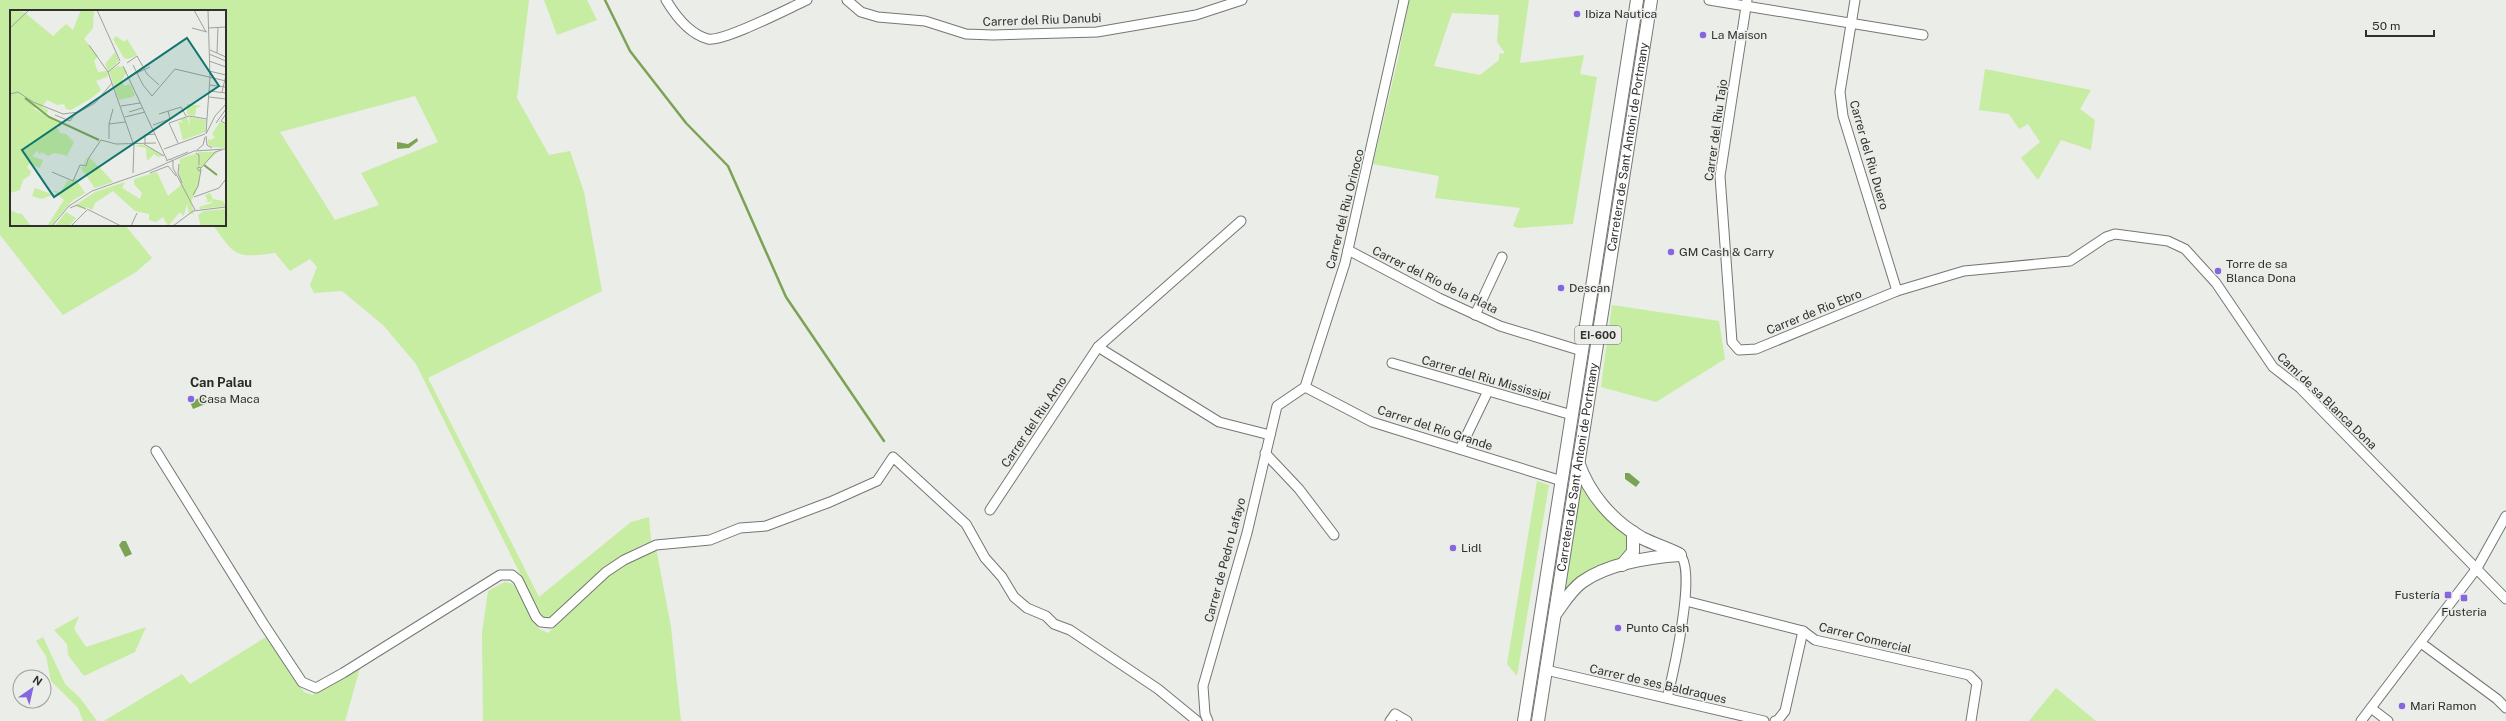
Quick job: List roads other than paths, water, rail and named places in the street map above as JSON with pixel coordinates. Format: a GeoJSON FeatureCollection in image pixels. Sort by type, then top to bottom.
{"type":"FeatureCollection","features":[{"type":"Feature","properties":{"kind":"main road","name":"Carretera de Sant Antoni de Portmany"},"geometry":{"type":"LineString","coordinates":[[1524,721],[1637,0]]}},
{"type":"Feature","properties":{"kind":"main road","name":"Carretera de Sant Antoni de Portmany"},"geometry":{"type":"LineString","coordinates":[[1538,721],[1651,0]]}},
{"type":"Feature","properties":{"kind":"main road"},"geometry":{"type":"LineString","coordinates":[[1578,462],[1594,498],[1633,532],[1680,554]]}},
{"type":"Feature","properties":{"kind":"main road"},"geometry":{"type":"LineString","coordinates":[[1621,566],[1633,552],[1633,532]]}},
{"type":"Feature","properties":{"kind":"main road"},"geometry":{"type":"LineString","coordinates":[[1554,616],[1572,591],[1582,582],[1636,560],[1680,554]]}},
{"type":"Feature","properties":{"kind":"street"},"geometry":{"type":"LineString","coordinates":[[666,0],[686,27],[708,39],[726,36],[807,0]]}},
{"type":"Feature","properties":{"kind":"street","name":"Carrer del Riu Danubi"},"geometry":{"type":"LineString","coordinates":[[847,0],[861,12],[878,18],[925,21],[966,34],[994,35],[1097,32],[1196,15],[1242,0]]}},
{"type":"Feature","properties":{"kind":"street","name":"Carrer del Riu Orinoco"},"geometry":{"type":"LineString","coordinates":[[1305,387],[1348,250],[1404,0]]}},
{"type":"Feature","properties":{"kind":"street"},"geometry":{"type":"LineString","coordinates":[[1709,0],[1746,3],[1852,24],[1923,35]]}},
{"type":"Feature","properties":{"kind":"street","name":"Carrer del Riu Duero"},"geometry":{"type":"LineString","coordinates":[[1856,0],[1840,92],[1843,116],[1897,291]]}},
{"type":"Feature","properties":{"kind":"street","name":"Carrer del Riu Tajo"},"geometry":{"type":"LineString","coordinates":[[1739,350],[1732,342],[1720,176],[1746,3]]}},
{"type":"Feature","properties":{"kind":"street","name":"Carrer del Riu Arno"},"geometry":{"type":"LineString","coordinates":[[990,510],[1098,347],[1241,221]]}},
{"type":"Feature","properties":{"kind":"street","name":"Camí de sa Blanca Dona"},"geometry":{"type":"LineString","coordinates":[[1897,291],[1964,271],[2070,260],[2106,237],[2115,234],[2168,241],[2185,249],[2216,283],[2273,367],[2300,388],[2506,598]]}},
{"type":"Feature","properties":{"kind":"street","name":"Carrer del Río de la Plata"},"geometry":{"type":"LineString","coordinates":[[1348,250],[1439,298],[1500,326],[1582,351]]}},
{"type":"Feature","properties":{"kind":"street"},"geometry":{"type":"LineString","coordinates":[[1475,315],[1502,257]]}},
{"type":"Feature","properties":{"kind":"street","name":"Carrer de Rio Ebro"},"geometry":{"type":"LineString","coordinates":[[1739,350],[1756,349],[1897,291]]}},
{"type":"Feature","properties":{"kind":"street"},"geometry":{"type":"LineString","coordinates":[[1098,347],[1219,422],[1270,435]]}},
{"type":"Feature","properties":{"kind":"street","name":"Carrer del Riu Mississipi"},"geometry":{"type":"LineString","coordinates":[[1392,363],[1572,415]]}},
{"type":"Feature","properties":{"kind":"street","name":"Carrer de Pedro Lafayo"},"geometry":{"type":"LineString","coordinates":[[1208,721],[1205,714],[1203,686],[1247,533],[1277,406],[1305,387]]}},
{"type":"Feature","properties":{"kind":"street","name":"Carrer del Río Grande"},"geometry":{"type":"LineString","coordinates":[[1305,387],[1372,422],[1562,481]]}},
{"type":"Feature","properties":{"kind":"street"},"geometry":{"type":"LineString","coordinates":[[1460,449],[1488,391]]}},
{"type":"Feature","properties":{"kind":"street"},"geometry":{"type":"LineString","coordinates":[[156,451],[263,623],[302,682],[309,687],[316,688],[343,673],[500,575],[512,575],[518,580],[536,617],[541,622],[551,623],[606,572],[624,560],[656,545],[710,540],[740,528],[766,526],[830,502],[877,481],[893,457],[966,524],[985,558],[1002,577],[1014,597],[1027,608],[1046,616],[1054,624],[1070,630],[1158,689],[1197,721]]}},
{"type":"Feature","properties":{"kind":"street"},"geometry":{"type":"LineString","coordinates":[[1265,453],[1299,489],[1334,536]]}},
{"type":"Feature","properties":{"kind":"street"},"geometry":{"type":"LineString","coordinates":[[2361,721],[2477,568],[2506,516]]}},
{"type":"Feature","properties":{"kind":"street"},"geometry":{"type":"LineString","coordinates":[[1667,698],[1686,601],[1686,564],[1680,554]]}},
{"type":"Feature","properties":{"kind":"street","name":"Carrer Comercial"},"geometry":{"type":"LineString","coordinates":[[1686,601],[1803,631],[1815,640],[1969,676],[1977,683],[1971,721]]}},
{"type":"Feature","properties":{"kind":"street"},"geometry":{"type":"LineString","coordinates":[[1777,721],[1785,711],[1803,631]]}},
{"type":"Feature","properties":{"kind":"street"},"geometry":{"type":"LineString","coordinates":[[2420,643],[2497,699],[2506,708]]}},
{"type":"Feature","properties":{"kind":"street","name":"Carrer de ses Baldraques"},"geometry":{"type":"LineString","coordinates":[[1546,670],[1667,698],[1734,717],[1764,721]]}},
{"type":"Feature","properties":{"kind":"street"},"geometry":{"type":"LineString","coordinates":[[2371,708],[2388,721]]}},
{"type":"Feature","properties":{"kind":"street"},"geometry":{"type":"LineString","coordinates":[[1393,718],[1407,721]]}},
{"type":"Feature","properties":{"kind":"waterway"},"geometry":{"type":"LineString","coordinates":[[605,0],[630,51],[686,123],[728,166],[786,297],[884,441]]}},
{"type":"Feature","properties":{"kind":"place","name":"Ibiza Nautica"},"geometry":{"type":"Point","coordinates":[1577,14]}},
{"type":"Feature","properties":{"kind":"place","name":"La Maison"},"geometry":{"type":"Point","coordinates":[1703,35]}},
{"type":"Feature","properties":{"kind":"place","name":"GM Cash & Carry"},"geometry":{"type":"Point","coordinates":[1671,252]}},
{"type":"Feature","properties":{"kind":"place","name":"Torre de sa Blanca Dona"},"geometry":{"type":"Point","coordinates":[2218,271]}},
{"type":"Feature","properties":{"kind":"place","name":"Descan"},"geometry":{"type":"Point","coordinates":[1561,288]}},
{"type":"Feature","properties":{"kind":"place","name":"Casa Maca"},"geometry":{"type":"Point","coordinates":[191,399]}},
{"type":"Feature","properties":{"kind":"place","name":"Lidl"},"geometry":{"type":"Point","coordinates":[1453,548]}},
{"type":"Feature","properties":{"kind":"place","name":"Fustería"},"geometry":{"type":"Point","coordinates":[2448,595]}},
{"type":"Feature","properties":{"kind":"place","name":"Fusteria"},"geometry":{"type":"Point","coordinates":[2464,598]}},
{"type":"Feature","properties":{"kind":"place","name":"Punto Cash"},"geometry":{"type":"Point","coordinates":[1618,628]}},
{"type":"Feature","properties":{"kind":"place","name":"Mari Ramon"},"geometry":{"type":"Point","coordinates":[2402,706]}},
{"type":"Feature","properties":{"kind":"district","name":"Can Palau"},"geometry":{"type":"Point","coordinates":[221,382]}}]}
